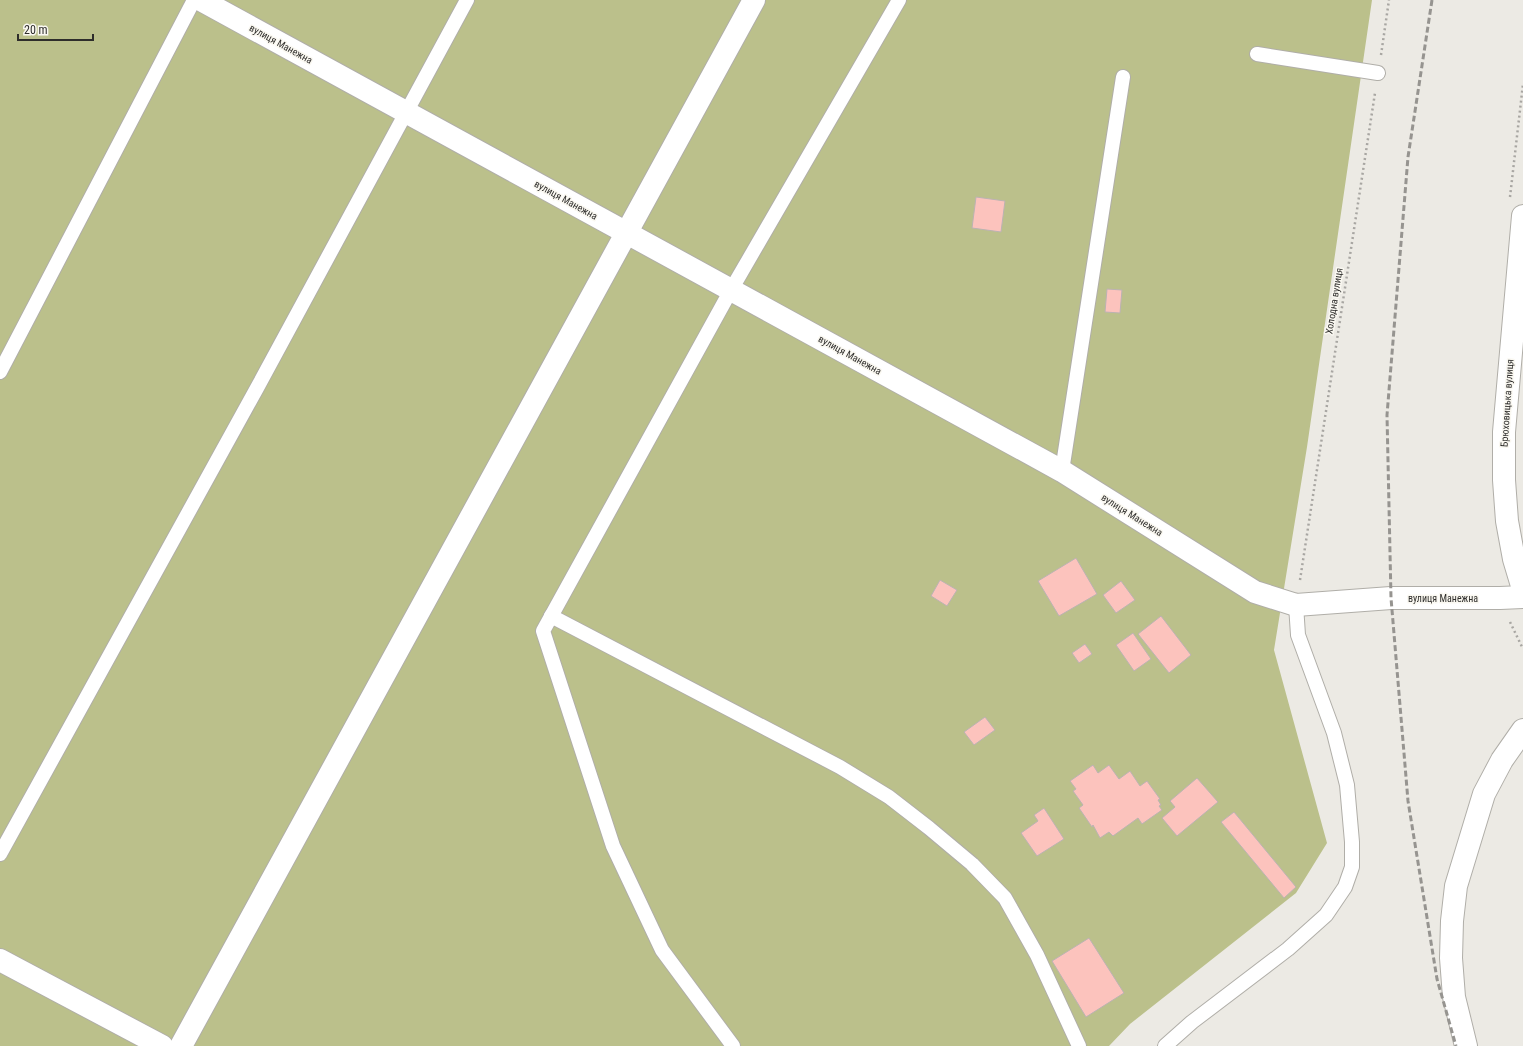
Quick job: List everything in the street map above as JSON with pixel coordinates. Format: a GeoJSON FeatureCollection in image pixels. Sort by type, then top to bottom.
{"type":"FeatureCollection","features":[{"type":"Feature","properties":{"kind":"street","name":"вулиця Манежна"},"geometry":{"type":"LineString","coordinates":[[201,0],[1062,471],[1255,592],[1296,605],[1391,598],[1523,597]]}},
{"type":"Feature","properties":{"kind":"street"},"geometry":{"type":"LineString","coordinates":[[181,1046],[754,0]]}},
{"type":"Feature","properties":{"kind":"street","name":"Брюховицька вулиця"},"geometry":{"type":"LineString","coordinates":[[1523,216],[1504,432],[1504,480],[1514,559],[1523,589]]}},
{"type":"Feature","properties":{"kind":"street"},"geometry":{"type":"LineString","coordinates":[[1466,1046],[1454,997],[1451,958],[1452,921],[1456,886],[1484,794],[1502,760],[1523,730]]}},
{"type":"Feature","properties":{"kind":"street"},"geometry":{"type":"LineString","coordinates":[[0,960],[162,1046]]}},
{"type":"Feature","properties":{"kind":"lane"},"geometry":{"type":"LineString","coordinates":[[0,372],[194,0]]}},
{"type":"Feature","properties":{"kind":"lane"},"geometry":{"type":"LineString","coordinates":[[0,854],[257,388],[467,0]]}},
{"type":"Feature","properties":{"kind":"lane"},"geometry":{"type":"LineString","coordinates":[[733,1046],[662,950],[613,846],[543,630],[731,290],[899,0]]}},
{"type":"Feature","properties":{"kind":"lane"},"geometry":{"type":"LineString","coordinates":[[1257,54],[1378,73]]}},
{"type":"Feature","properties":{"kind":"lane"},"geometry":{"type":"LineString","coordinates":[[1062,471],[1123,77]]}},
{"type":"Feature","properties":{"kind":"lane"},"geometry":{"type":"LineString","coordinates":[[1165,1046],[1192,1022],[1288,949],[1326,915],[1345,887],[1352,866],[1352,842],[1347,785],[1334,733],[1298,635],[1296,605]]}},
{"type":"Feature","properties":{"kind":"lane"},"geometry":{"type":"LineString","coordinates":[[551,616],[840,767],[889,797],[929,828],[972,864],[1005,898],[1037,955],[1079,1046]]}},
{"type":"Feature","properties":{"kind":"path","name":"Холодна вулиця"},"geometry":{"type":"LineString","coordinates":[[1296,605],[1334,347],[1389,0]]}},
{"type":"Feature","properties":{"kind":"green space"},"geometry":{"type":"Polygon","coordinates":[[[0,0],[1372,0],[1307,447],[1274,650],[1327,843],[1296,893],[1130,1024],[1109,1046],[0,1046],[0,0]]]}},
{"type":"Feature","properties":{"kind":"building"},"geometry":{"type":"Polygon","coordinates":[[[976,197],[1005,201],[1001,232],[972,228],[976,197]]]}},
{"type":"Feature","properties":{"kind":"building"},"geometry":{"type":"Polygon","coordinates":[[[1107,289],[1122,290],[1120,313],[1105,312],[1107,289]]]}},
{"type":"Feature","properties":{"kind":"building"},"geometry":{"type":"Polygon","coordinates":[[[1076,558],[1097,594],[1059,616],[1038,581],[1076,558]]]}},
{"type":"Feature","properties":{"kind":"building"},"geometry":{"type":"Polygon","coordinates":[[[940,580],[957,590],[947,606],[931,596],[940,580]]]}},
{"type":"Feature","properties":{"kind":"building"},"geometry":{"type":"Polygon","coordinates":[[[1121,581],[1135,600],[1116,613],[1103,595],[1121,581]]]}},
{"type":"Feature","properties":{"kind":"building"},"geometry":{"type":"Polygon","coordinates":[[[1161,616],[1191,655],[1169,673],[1138,634],[1161,616]]]}},
{"type":"Feature","properties":{"kind":"building"},"geometry":{"type":"Polygon","coordinates":[[[1133,633],[1151,659],[1134,671],[1116,645],[1133,633]]]}},
{"type":"Feature","properties":{"kind":"building"},"geometry":{"type":"Polygon","coordinates":[[[1085,644],[1092,654],[1079,663],[1072,653],[1085,644]]]}},
{"type":"Feature","properties":{"kind":"building"},"geometry":{"type":"Polygon","coordinates":[[[985,717],[995,730],[974,745],[964,732],[985,717]]]}},
{"type":"Feature","properties":{"kind":"building"},"geometry":{"type":"Polygon","coordinates":[[[1093,765],[1098,773],[1109,765],[1119,779],[1130,771],[1140,786],[1147,781],[1160,799],[1158,800],[1161,805],[1159,806],[1162,810],[1142,824],[1138,818],[1113,836],[1109,832],[1100,838],[1093,825],[1092,827],[1079,808],[1083,805],[1073,791],[1076,789],[1070,781],[1093,765]]]}},
{"type":"Feature","properties":{"kind":"building"},"geometry":{"type":"Polygon","coordinates":[[[1197,778],[1218,802],[1177,836],[1162,818],[1175,807],[1170,801],[1197,778]]]}},
{"type":"Feature","properties":{"kind":"building"},"geometry":{"type":"Polygon","coordinates":[[[1044,808],[1064,839],[1037,856],[1021,833],[1038,821],[1034,815],[1044,808]]]}},
{"type":"Feature","properties":{"kind":"building"},"geometry":{"type":"Polygon","coordinates":[[[1234,812],[1296,887],[1284,898],[1221,822],[1234,812]]]}},
{"type":"Feature","properties":{"kind":"building"},"geometry":{"type":"Polygon","coordinates":[[[1089,938],[1124,993],[1086,1017],[1052,961],[1089,938]]]}},
{"type":"Feature","properties":{"kind":"railway"},"geometry":{"type":"LineString","coordinates":[[1432,0],[1408,157],[1387,415],[1391,598],[1408,801],[1437,979],[1456,1046]]}}]}
